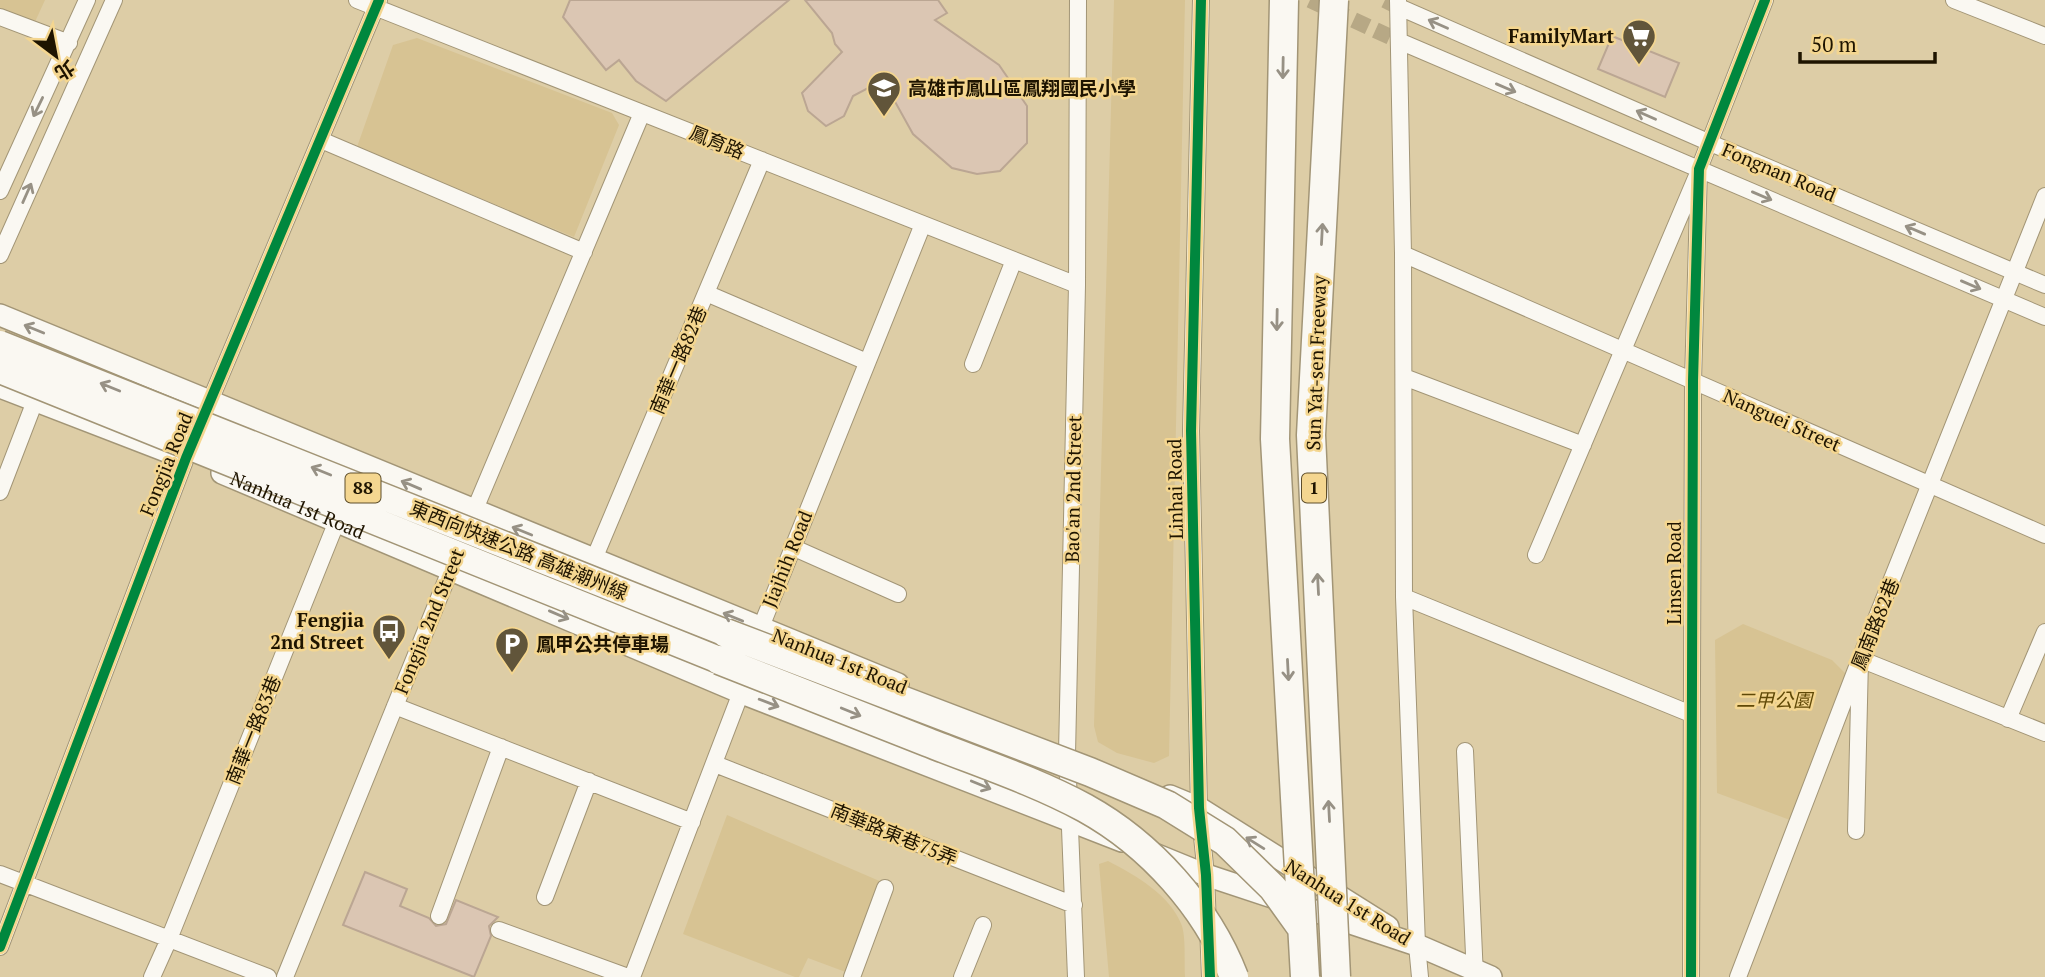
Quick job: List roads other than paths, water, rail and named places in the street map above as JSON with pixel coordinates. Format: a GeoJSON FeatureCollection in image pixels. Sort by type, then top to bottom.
{"type":"FeatureCollection","features":[{"type":"Feature","properties":{"kind":"highway","name":"Sun Yat-sen Freeway"},"geometry":{"type":"LineString","coordinates":[[1284,0],[1275,439],[1305,977]]}},
{"type":"Feature","properties":{"kind":"highway","name":"Sun Yat-sen Freeway"},"geometry":{"type":"LineString","coordinates":[[1334,0],[1311,435],[1334,977]]}},
{"type":"Feature","properties":{"kind":"highway","name":"東西向快速公路 高雄潮州線"},"geometry":{"type":"LineString","coordinates":[[0,344],[726,633]]}},
{"type":"Feature","properties":{"kind":"highway","name":"東西向快速公路 高雄潮州線"},"geometry":{"type":"LineString","coordinates":[[0,370],[719,660]]}},
{"type":"Feature","properties":{"kind":"highway"},"geometry":{"type":"LineString","coordinates":[[726,633],[1090,772],[1167,805],[1225,841],[1255,869],[1288,907],[1334,977]]}},
{"type":"Feature","properties":{"kind":"highway"},"geometry":{"type":"LineString","coordinates":[[719,660],[1042,788],[1102,818],[1142,849],[1168,875],[1216,939],[1234,977]]}},
{"type":"Feature","properties":{"kind":"main road","name":"Nanhua 1st Road"},"geometry":{"type":"LineString","coordinates":[[0,315],[1199,808],[1417,945]]}},
{"type":"Feature","properties":{"kind":"main road","name":"Nanhua 1st Road"},"geometry":{"type":"LineString","coordinates":[[0,387],[186,458],[742,692],[1206,875],[1417,945]]}},
{"type":"Feature","properties":{"kind":"main road"},"geometry":{"type":"LineString","coordinates":[[1417,945],[1480,975]]}},
{"type":"Feature","properties":{"kind":"street"},"geometry":{"type":"LineString","coordinates":[[0,191],[7,153],[69,43],[87,0]]}},
{"type":"Feature","properties":{"kind":"street"},"geometry":{"type":"LineString","coordinates":[[0,255],[114,0]]}},
{"type":"Feature","properties":{"kind":"street","name":"鳳育路"},"geometry":{"type":"LineString","coordinates":[[357,0],[378,4],[642,113],[1077,285]]}},
{"type":"Feature","properties":{"kind":"street","name":"Bao'an 2nd Street"},"geometry":{"type":"LineString","coordinates":[[1076,977],[1067,754],[1077,285],[1078,0]]}},
{"type":"Feature","properties":{"kind":"street","name":"Linhai Road"},"geometry":{"type":"LineString","coordinates":[[1201,0],[1191,431],[1199,808],[1206,875],[1210,977]]}},
{"type":"Feature","properties":{"kind":"street"},"geometry":{"type":"LineString","coordinates":[[1536,555],[1699,169],[1765,0]]}},
{"type":"Feature","properties":{"kind":"street"},"geometry":{"type":"LineString","coordinates":[[1954,0],[2045,36]]}},
{"type":"Feature","properties":{"kind":"street"},"geometry":{"type":"LineString","coordinates":[[1398,3],[1403,254],[1404,597],[1420,977]]}},
{"type":"Feature","properties":{"kind":"street","name":"Fongnan Road"},"geometry":{"type":"LineString","coordinates":[[1398,3],[1709,142],[2045,285]]}},
{"type":"Feature","properties":{"kind":"street","name":"Fongjia Road"},"geometry":{"type":"LineString","coordinates":[[0,947],[186,458],[378,4]]}},
{"type":"Feature","properties":{"kind":"street"},"geometry":{"type":"LineString","coordinates":[[0,17],[69,43]]}},
{"type":"Feature","properties":{"kind":"street","name":"Fongnan Road"},"geometry":{"type":"LineString","coordinates":[[1399,41],[2045,317]]}},
{"type":"Feature","properties":{"kind":"street","name":"Fongjia 2nd Street"},"geometry":{"type":"LineString","coordinates":[[285,977],[474,511],[642,113]]}},
{"type":"Feature","properties":{"kind":"street"},"geometry":{"type":"LineString","coordinates":[[321,140],[583,252]]}},
{"type":"Feature","properties":{"kind":"street","name":"南華一路82巷"},"geometry":{"type":"LineString","coordinates":[[594,559],[762,160]]}},
{"type":"Feature","properties":{"kind":"street","name":"Linsen Road"},"geometry":{"type":"LineString","coordinates":[[1691,977],[1693,381],[1699,169]]}},
{"type":"Feature","properties":{"kind":"street","name":"鳳南路82巷"},"geometry":{"type":"LineString","coordinates":[[1738,977],[1860,659],[2045,196]]}},
{"type":"Feature","properties":{"kind":"street","name":"Jiajhih Road"},"geometry":{"type":"LineString","coordinates":[[630,977],[742,692],[760,628],[923,224]]}},
{"type":"Feature","properties":{"kind":"street","name":"Nanguei Street"},"geometry":{"type":"LineString","coordinates":[[1403,254],[2045,535]]}},
{"type":"Feature","properties":{"kind":"street"},"geometry":{"type":"LineString","coordinates":[[973,364],[1014,260]]}},
{"type":"Feature","properties":{"kind":"street"},"geometry":{"type":"LineString","coordinates":[[706,293],[867,362]]}},
{"type":"Feature","properties":{"kind":"street"},"geometry":{"type":"LineString","coordinates":[[1404,377],[1583,445]]}},
{"type":"Feature","properties":{"kind":"street"},"geometry":{"type":"LineString","coordinates":[[0,492],[35,401]]}},
{"type":"Feature","properties":{"kind":"street","name":"南華一路83巷"},"geometry":{"type":"LineString","coordinates":[[152,977],[337,521]]}},
{"type":"Feature","properties":{"kind":"street"},"geometry":{"type":"LineString","coordinates":[[792,547],[898,594]]}},
{"type":"Feature","properties":{"kind":"street"},"geometry":{"type":"LineString","coordinates":[[1404,597],[1691,714]]}},
{"type":"Feature","properties":{"kind":"street"},"geometry":{"type":"LineString","coordinates":[[2008,719],[2045,632]]}},
{"type":"Feature","properties":{"kind":"street"},"geometry":{"type":"LineString","coordinates":[[1856,831],[1860,659],[2045,733]]}},
{"type":"Feature","properties":{"kind":"street"},"geometry":{"type":"LineString","coordinates":[[395,706],[692,822]]}},
{"type":"Feature","properties":{"kind":"street"},"geometry":{"type":"LineString","coordinates":[[439,916],[501,747]]}},
{"type":"Feature","properties":{"kind":"street"},"geometry":{"type":"LineString","coordinates":[[1465,751],[1480,975]]}},
{"type":"Feature","properties":{"kind":"street","name":"南華路東巷75弄"},"geometry":{"type":"LineString","coordinates":[[715,764],[1074,905]]}},
{"type":"Feature","properties":{"kind":"street"},"geometry":{"type":"LineString","coordinates":[[545,897],[589,781]]}},
{"type":"Feature","properties":{"kind":"street"},"geometry":{"type":"LineString","coordinates":[[0,874],[268,977]]}},
{"type":"Feature","properties":{"kind":"street"},"geometry":{"type":"LineString","coordinates":[[852,977],[885,888]]}},
{"type":"Feature","properties":{"kind":"street"},"geometry":{"type":"LineString","coordinates":[[962,977],[983,925]]}},
{"type":"Feature","properties":{"kind":"street"},"geometry":{"type":"LineString","coordinates":[[499,930],[630,977]]}},
{"type":"Feature","properties":{"kind":"tunnel"},"geometry":{"type":"LineString","coordinates":[[1310,0],[1399,41]]}},
{"type":"Feature","properties":{"kind":"tunnel"},"geometry":{"type":"LineString","coordinates":[[1385,0],[1399,7]]}},
{"type":"Feature","properties":{"kind":"place","name":"FamilyMart"},"geometry":{"type":"Point","coordinates":[1639,66]}},
{"type":"Feature","properties":{"kind":"place","name":"高雄市鳳山區鳳翔國民小學"},"geometry":{"type":"Point","coordinates":[884,118]}},
{"type":"Feature","properties":{"kind":"place","name":"Fengjia 2nd Street"},"geometry":{"type":"Point","coordinates":[389,661]}},
{"type":"Feature","properties":{"kind":"place","name":"鳳甲公共停車場"},"geometry":{"type":"Point","coordinates":[512,674]}},
{"type":"Feature","properties":{"kind":"park label","name":"二甲公園"},"geometry":{"type":"Point","coordinates":[1774,700]}}]}
